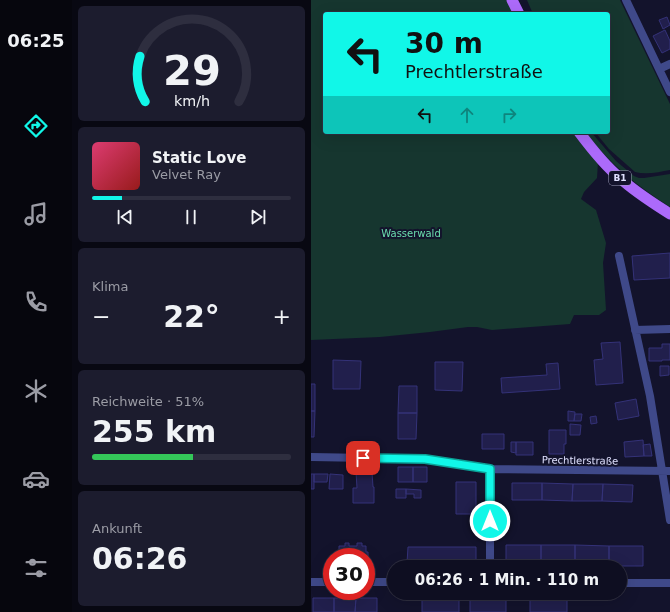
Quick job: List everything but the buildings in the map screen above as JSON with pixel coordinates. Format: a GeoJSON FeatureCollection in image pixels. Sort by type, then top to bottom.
{"type":"FeatureCollection","features":[{"type":"Feature","properties":{"kind":"main road"},"geometry":{"type":"LineString","coordinates":[[512,0],[518,12]]}},
{"type":"Feature","properties":{"kind":"main road","name":"B1"},"geometry":{"type":"LineString","coordinates":[[580,134],[606,166],[619,178],[652,203],[670,214]]}},
{"type":"Feature","properties":{"kind":"street"},"geometry":{"type":"LineString","coordinates":[[626,0],[670,92]]}},
{"type":"Feature","properties":{"kind":"street"},"geometry":{"type":"LineString","coordinates":[[659,69],[670,64]]}},
{"type":"Feature","properties":{"kind":"street"},"geometry":{"type":"LineString","coordinates":[[619,256],[666,471],[670,520]]}},
{"type":"Feature","properties":{"kind":"street"},"geometry":{"type":"LineString","coordinates":[[635,330],[670,329]]}},
{"type":"Feature","properties":{"kind":"street","name":"Prechtlerstraße"},"geometry":{"type":"LineString","coordinates":[[311,457],[425,459],[490,469],[666,471]]}},
{"type":"Feature","properties":{"kind":"street"},"geometry":{"type":"LineString","coordinates":[[490,469],[490,560]]}},
{"type":"Feature","properties":{"kind":"street"},"geometry":{"type":"LineString","coordinates":[[311,582],[323,582]]}},
{"type":"Feature","properties":{"kind":"street"},"geometry":{"type":"LineString","coordinates":[[375,582],[387,582]]}},
{"type":"Feature","properties":{"kind":"street"},"geometry":{"type":"LineString","coordinates":[[627,583],[670,583]]}},
{"type":"Feature","properties":{"kind":"green space","name":"Wasserwald"},"geometry":{"type":"Polygon","coordinates":[[[311,0],[508,0],[513,12],[323,12],[323,134],[576,134],[598,162],[597,178],[584,192],[581,199],[596,210],[606,243],[603,263],[606,310],[599,315],[574,315],[570,324],[492,330],[468,327],[380,337],[311,340],[311,0]]]}},
{"type":"Feature","properties":{"kind":"green space"},"geometry":{"type":"Polygon","coordinates":[[[527,0],[620,0],[670,104],[670,170],[648,173],[635,172],[609,149],[597,134],[610,134],[610,12],[532,12],[527,0]]]}},
{"type":"Feature","properties":{"kind":"green space"},"geometry":{"type":"Polygon","coordinates":[[[587,134],[593,134],[616,161],[634,176],[644,178],[670,174],[670,207],[646,191],[624,173],[603,154],[587,134]]]}},
{"type":"Feature","properties":{"kind":"route"},"geometry":{"type":"LineString","coordinates":[[363,458],[425,459],[490,469],[490,521]]}}]}
